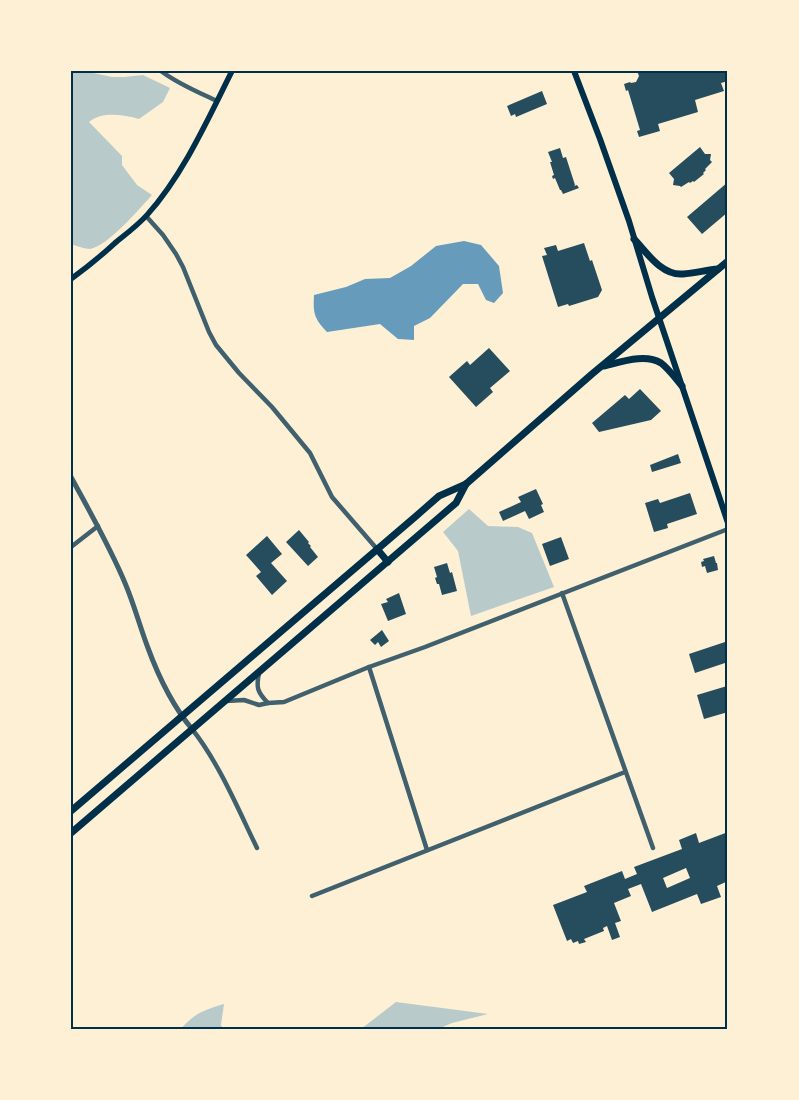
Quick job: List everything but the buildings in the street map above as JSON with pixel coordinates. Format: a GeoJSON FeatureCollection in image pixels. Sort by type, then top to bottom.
{"type":"FeatureCollection","features":[{"type":"Feature","properties":{"kind":"highway"},"geometry":{"type":"LineString","coordinates":[[634,239],[661,268],[670,273],[683,274],[719,269]]}},
{"type":"Feature","properties":{"kind":"highway"},"geometry":{"type":"LineString","coordinates":[[71,810],[439,496],[466,484],[601,366],[728,261]]}},
{"type":"Feature","properties":{"kind":"highway"},"geometry":{"type":"LineString","coordinates":[[601,366],[650,359],[662,364],[682,386]]}},
{"type":"Feature","properties":{"kind":"highway"},"geometry":{"type":"LineString","coordinates":[[71,833],[456,503],[466,484]]}},
{"type":"Feature","properties":{"kind":"highway"},"geometry":{"type":"LineString","coordinates":[[377,549],[388,562]]}},
{"type":"Feature","properties":{"kind":"main road"},"geometry":{"type":"LineString","coordinates":[[71,280],[146,216],[161,198],[174,180],[201,132],[232,71]]}},
{"type":"Feature","properties":{"kind":"main road"},"geometry":{"type":"LineString","coordinates":[[574,71],[600,139],[728,523]]}},
{"type":"Feature","properties":{"kind":"street"},"geometry":{"type":"LineString","coordinates":[[161,71],[172,80],[217,101]]}},
{"type":"Feature","properties":{"kind":"street"},"geometry":{"type":"LineString","coordinates":[[146,216],[163,235],[176,254],[216,344],[239,373],[310,453],[332,497],[377,549]]}},
{"type":"Feature","properties":{"kind":"street"},"geometry":{"type":"LineString","coordinates":[[71,477],[98,526],[125,583],[164,687],[182,717],[201,741],[257,848]]}},
{"type":"Feature","properties":{"kind":"street"},"geometry":{"type":"LineString","coordinates":[[71,547],[98,526]]}},
{"type":"Feature","properties":{"kind":"street"},"geometry":{"type":"LineString","coordinates":[[225,701],[244,700],[260,705],[284,702],[369,667],[728,529]]}},
{"type":"Feature","properties":{"kind":"street"},"geometry":{"type":"LineString","coordinates":[[562,593],[653,848]]}},
{"type":"Feature","properties":{"kind":"street"},"geometry":{"type":"LineString","coordinates":[[369,667],[427,850]]}},
{"type":"Feature","properties":{"kind":"street"},"geometry":{"type":"LineString","coordinates":[[259,672],[257,685],[268,703]]}},
{"type":"Feature","properties":{"kind":"street"},"geometry":{"type":"LineString","coordinates":[[312,896],[625,772]]}},
{"type":"Feature","properties":{"kind":"shaded area"},"geometry":{"type":"Polygon","coordinates":[[[71,71],[84,71],[112,77],[143,75],[170,88],[163,102],[139,119],[120,115],[107,115],[100,116],[89,122],[122,156],[122,165],[137,185],[152,195],[106,241],[90,249],[71,244],[71,71]]]}},
{"type":"Feature","properties":{"kind":"shaded area"},"geometry":{"type":"Polygon","coordinates":[[[469,509],[488,526],[518,527],[532,533],[554,587],[471,616],[458,551],[443,532],[469,509]]]}},
{"type":"Feature","properties":{"kind":"shaded area"},"geometry":{"type":"Polygon","coordinates":[[[396,1002],[488,1014],[452,1023],[438,1029],[361,1029],[396,1002]]]}},
{"type":"Feature","properties":{"kind":"shaded area"},"geometry":{"type":"Polygon","coordinates":[[[224,1004],[221,1025],[223,1029],[181,1029],[190,1019],[200,1013],[224,1004]]]}},
{"type":"Feature","properties":{"kind":"water"},"geometry":{"type":"Polygon","coordinates":[[[464,241],[481,245],[499,266],[503,293],[494,303],[486,300],[478,284],[463,284],[430,318],[414,326],[414,340],[398,339],[380,324],[327,332],[319,323],[314,311],[314,295],[346,287],[365,279],[390,278],[411,266],[436,246],[464,241]]]}}]}
